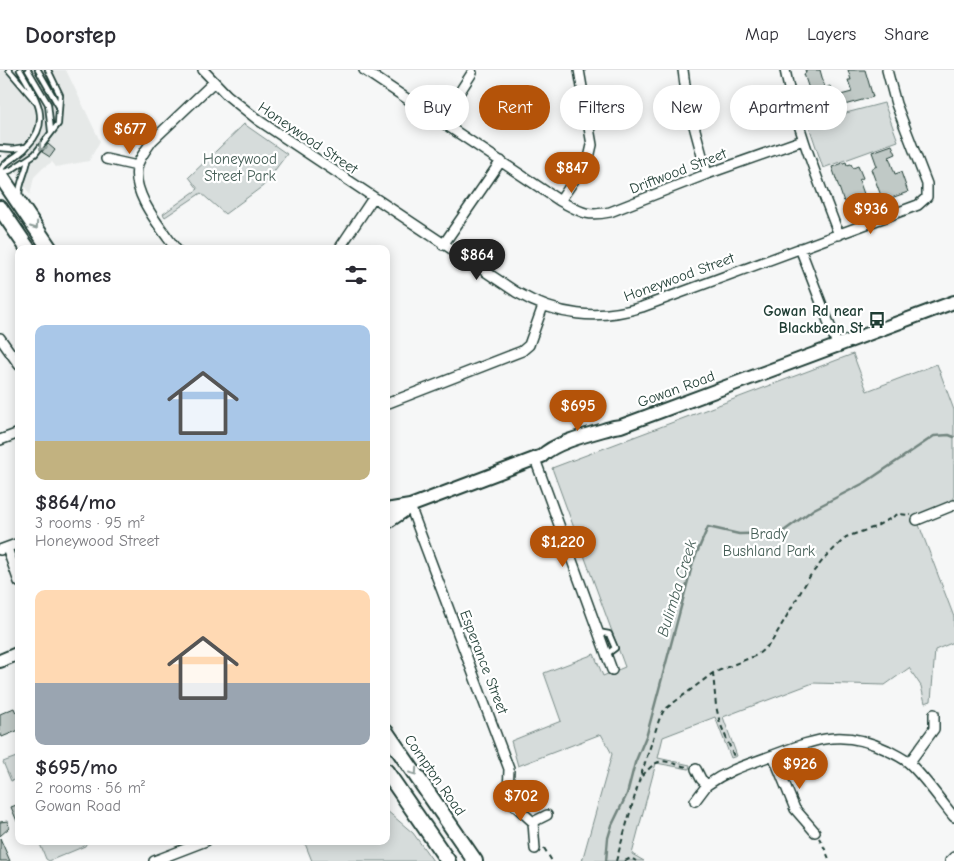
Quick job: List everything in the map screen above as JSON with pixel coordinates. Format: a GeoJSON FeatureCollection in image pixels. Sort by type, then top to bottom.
{"type":"FeatureCollection","features":[{"type":"Feature","properties":{"kind":"main road"},"geometry":{"type":"LineString","coordinates":[[0,173],[47,245]]}},
{"type":"Feature","properties":{"kind":"main road"},"geometry":{"type":"LineString","coordinates":[[0,208],[25,245]]}},
{"type":"Feature","properties":{"kind":"main road","name":"Gowan Road"},"geometry":{"type":"LineString","coordinates":[[390,509],[410,506],[538,457],[560,445],[621,426],[954,302]]}},
{"type":"Feature","properties":{"kind":"main road","name":"Gowan Road"},"geometry":{"type":"LineString","coordinates":[[390,520],[410,506]]}},
{"type":"Feature","properties":{"kind":"main road"},"geometry":{"type":"LineString","coordinates":[[0,661],[15,655]]}},
{"type":"Feature","properties":{"kind":"main road","name":"Compton Road"},"geometry":{"type":"LineString","coordinates":[[390,738],[475,861]]}},
{"type":"Feature","properties":{"kind":"main road"},"geometry":{"type":"LineString","coordinates":[[390,777],[448,861]]}},
{"type":"Feature","properties":{"kind":"street","name":"Honeywood Street"},"geometry":{"type":"LineString","coordinates":[[203,70],[240,107],[258,120],[516,292],[543,306],[582,315],[616,314],[631,310],[918,205],[927,197],[927,184],[896,104],[887,70]]}},
{"type":"Feature","properties":{"kind":"street","name":"Driftwood Street"},"geometry":{"type":"LineString","coordinates":[[364,70],[405,97]]}},
{"type":"Feature","properties":{"kind":"street"},"geometry":{"type":"LineString","coordinates":[[560,201],[589,158],[592,145],[579,70]]}},
{"type":"Feature","properties":{"kind":"street"},"geometry":{"type":"LineString","coordinates":[[682,70],[687,100],[707,174]]}},
{"type":"Feature","properties":{"kind":"street"},"geometry":{"type":"LineString","coordinates":[[785,70],[803,140],[839,235]]}},
{"type":"Feature","properties":{"kind":"street"},"geometry":{"type":"LineString","coordinates":[[464,85],[472,73]]}},
{"type":"Feature","properties":{"kind":"street"},"geometry":{"type":"LineString","coordinates":[[173,245],[140,195],[137,182],[137,166],[152,141],[214,82]]}},
{"type":"Feature","properties":{"kind":"street","name":"Driftwood Street"},"geometry":{"type":"LineString","coordinates":[[456,130],[560,201],[581,212],[595,215],[610,212],[707,174],[803,140]]}},
{"type":"Feature","properties":{"kind":"street"},"geometry":{"type":"LineString","coordinates":[[106,159],[137,166]]}},
{"type":"Feature","properties":{"kind":"street"},"geometry":{"type":"LineString","coordinates":[[444,245],[501,161]]}},
{"type":"Feature","properties":{"kind":"street"},"geometry":{"type":"LineString","coordinates":[[342,245],[373,198]]}},
{"type":"Feature","properties":{"kind":"street"},"geometry":{"type":"LineString","coordinates":[[800,248],[838,346]]}},
{"type":"Feature","properties":{"kind":"street"},"geometry":{"type":"LineString","coordinates":[[390,402],[522,351],[529,345],[543,306]]}},
{"type":"Feature","properties":{"kind":"street"},"geometry":{"type":"LineString","coordinates":[[0,338],[15,359]]}},
{"type":"Feature","properties":{"kind":"street"},"geometry":{"type":"LineString","coordinates":[[0,440],[15,434]]}},
{"type":"Feature","properties":{"kind":"street"},"geometry":{"type":"LineString","coordinates":[[538,457],[612,670]]}},
{"type":"Feature","properties":{"kind":"street","name":"Esperance Street"},"geometry":{"type":"LineString","coordinates":[[410,506],[509,769],[508,794],[513,804],[533,822]]}},
{"type":"Feature","properties":{"kind":"street"},"geometry":{"type":"LineString","coordinates":[[916,520],[954,506]]}},
{"type":"Feature","properties":{"kind":"street"},"geometry":{"type":"LineString","coordinates":[[15,544],[3,549],[15,574]]}},
{"type":"Feature","properties":{"kind":"street"},"geometry":{"type":"LineString","coordinates":[[909,763],[934,729],[934,714]]}},
{"type":"Feature","properties":{"kind":"street"},"geometry":{"type":"LineString","coordinates":[[695,801],[707,785],[724,773],[811,741],[834,737],[857,739],[876,745],[909,763],[954,817]]}},
{"type":"Feature","properties":{"kind":"street"},"geometry":{"type":"LineString","coordinates":[[773,755],[795,809],[815,832]]}},
{"type":"Feature","properties":{"kind":"street"},"geometry":{"type":"LineString","coordinates":[[696,769],[701,779],[707,785]]}},
{"type":"Feature","properties":{"kind":"street"},"geometry":{"type":"LineString","coordinates":[[535,848],[533,822],[547,815]]}},
{"type":"Feature","properties":{"kind":"street"},"geometry":{"type":"LineString","coordinates":[[154,861],[196,845]]}},
{"type":"Feature","properties":{"kind":"street"},"geometry":{"type":"LineString","coordinates":[[950,861],[954,857]]}},
{"type":"Feature","properties":{"kind":"lane"},"geometry":{"type":"LineString","coordinates":[[9,70],[38,104]]}},
{"type":"Feature","properties":{"kind":"lane"},"geometry":{"type":"LineString","coordinates":[[0,173],[4,164],[22,152],[39,130],[41,115],[38,104],[34,93],[20,70]]}},
{"type":"Feature","properties":{"kind":"lane"},"geometry":{"type":"LineString","coordinates":[[28,70],[50,109],[51,131]]}},
{"type":"Feature","properties":{"kind":"lane"},"geometry":{"type":"LineString","coordinates":[[38,70],[58,106]]}},
{"type":"Feature","properties":{"kind":"lane"},"geometry":{"type":"LineString","coordinates":[[0,173],[11,170],[39,151],[51,131],[58,124],[60,95],[48,70]]}},
{"type":"Feature","properties":{"kind":"lane"},"geometry":{"type":"LineString","coordinates":[[1,150],[26,147]]}},
{"type":"Feature","properties":{"kind":"lane"},"geometry":{"type":"LineString","coordinates":[[19,203],[20,184],[26,171],[28,160]]}},
{"type":"Feature","properties":{"kind":"path"},"geometry":{"type":"LineString","coordinates":[[1,150],[0,156],[3,160]]}},
{"type":"Feature","properties":{"kind":"path"},"geometry":{"type":"LineString","coordinates":[[616,861],[640,778],[664,710],[713,672],[757,655],[771,643],[810,576],[846,537],[875,527],[898,514],[910,514],[916,520]]}},
{"type":"Feature","properties":{"kind":"path"},"geometry":{"type":"LineString","coordinates":[[713,672],[716,706],[720,723],[738,767]]}},
{"type":"Feature","properties":{"kind":"path"},"geometry":{"type":"LineString","coordinates":[[640,778],[653,763],[659,761],[696,769]]}},
{"type":"Feature","properties":{"kind":"path"},"geometry":{"type":"LineString","coordinates":[[815,832],[823,844],[830,861]]}},
{"type":"Feature","properties":{"kind":"path"},"geometry":{"type":"LineString","coordinates":[[624,861],[630,858],[636,861]]}},
{"type":"Feature","properties":{"kind":"shaded area"},"geometry":{"type":"Polygon","coordinates":[[[0,70],[66,70],[100,141],[89,161],[56,167],[52,162],[43,168],[34,177],[30,195],[0,145],[0,70]]]}},
{"type":"Feature","properties":{"kind":"green space"},"geometry":{"type":"Polygon","coordinates":[[[884,103],[898,141],[823,168],[810,130],[847,130],[847,113],[884,103]]]}},
{"type":"Feature","properties":{"kind":"green space","name":"Honeywood Street Park"},"geometry":{"type":"Polygon","coordinates":[[[244,124],[287,154],[263,186],[225,214],[201,193],[165,217],[163,214],[198,189],[189,177],[244,124]]]}},
{"type":"Feature","properties":{"kind":"green space","name":"Brady Bushland Park"},"geometry":{"type":"Polygon","coordinates":[[[853,354],[867,391],[937,364],[954,410],[954,502],[916,517],[954,617],[954,642],[935,650],[931,701],[925,703],[921,686],[909,668],[885,685],[813,683],[723,717],[737,756],[731,758],[715,717],[663,737],[658,758],[690,765],[689,769],[656,763],[632,854],[644,861],[582,861],[612,754],[601,734],[518,766],[511,741],[561,721],[544,673],[594,654],[603,676],[625,667],[552,468],[853,354]]]}},
{"type":"Feature","properties":{"kind":"green space"},"geometry":{"type":"Polygon","coordinates":[[[15,758],[15,780],[11,781],[3,762],[15,758]]]}},
{"type":"Feature","properties":{"kind":"green space"},"geometry":{"type":"Polygon","coordinates":[[[390,813],[413,833],[433,861],[312,861],[306,845],[390,845],[390,813]]]}},
{"type":"Feature","properties":{"kind":"green space"},"geometry":{"type":"Polygon","coordinates":[[[40,845],[86,845],[49,861],[46,859],[40,845]]]}},
{"type":"Feature","properties":{"kind":"building"},"geometry":{"type":"Polygon","coordinates":[[[805,70],[820,70],[824,85],[808,85],[804,74],[806,73],[805,70]]]}},
{"type":"Feature","properties":{"kind":"building"},"geometry":{"type":"Polygon","coordinates":[[[848,70],[865,70],[873,97],[847,104],[847,93],[852,92],[848,80],[851,80],[848,70]]]}},
{"type":"Feature","properties":{"kind":"building"},"geometry":{"type":"Polygon","coordinates":[[[48,144],[55,150],[50,157],[42,152],[48,144]]]}},
{"type":"Feature","properties":{"kind":"building"},"geometry":{"type":"Polygon","coordinates":[[[892,145],[896,154],[889,157],[895,174],[901,172],[908,192],[883,201],[871,169],[877,166],[872,152],[892,145]]]}},
{"type":"Feature","properties":{"kind":"building"},"geometry":{"type":"Polygon","coordinates":[[[846,162],[847,165],[851,164],[853,168],[858,166],[863,178],[859,180],[868,205],[854,211],[849,200],[844,202],[832,167],[846,162]]]}},
{"type":"Feature","properties":{"kind":"building"},"geometry":{"type":"Polygon","coordinates":[[[14,708],[15,732],[2,737],[0,714],[14,708]]]}},
{"type":"Feature","properties":{"kind":"building"},"geometry":{"type":"Polygon","coordinates":[[[15,806],[15,816],[11,807],[15,806]]]}},
{"type":"Feature","properties":{"kind":"building"},"geometry":{"type":"Polygon","coordinates":[[[8,821],[9,828],[0,836],[0,822],[8,821]]]}},
{"type":"Feature","properties":{"kind":"building"},"geometry":{"type":"Polygon","coordinates":[[[0,838],[10,861],[0,861],[0,838]]]}},
{"type":"Feature","properties":{"kind":"waterway","name":"Bulimba Creek"},"geometry":{"type":"LineString","coordinates":[[606,861],[608,838],[627,794],[635,763],[647,734],[693,562],[708,527],[739,534],[781,533],[814,509],[866,482],[934,436],[949,435],[954,437]]}},
{"type":"Feature","properties":{"kind":"place","name":"Gowan Rd near Blackbean St"},"geometry":{"type":"Point","coordinates":[877,320]}}]}
